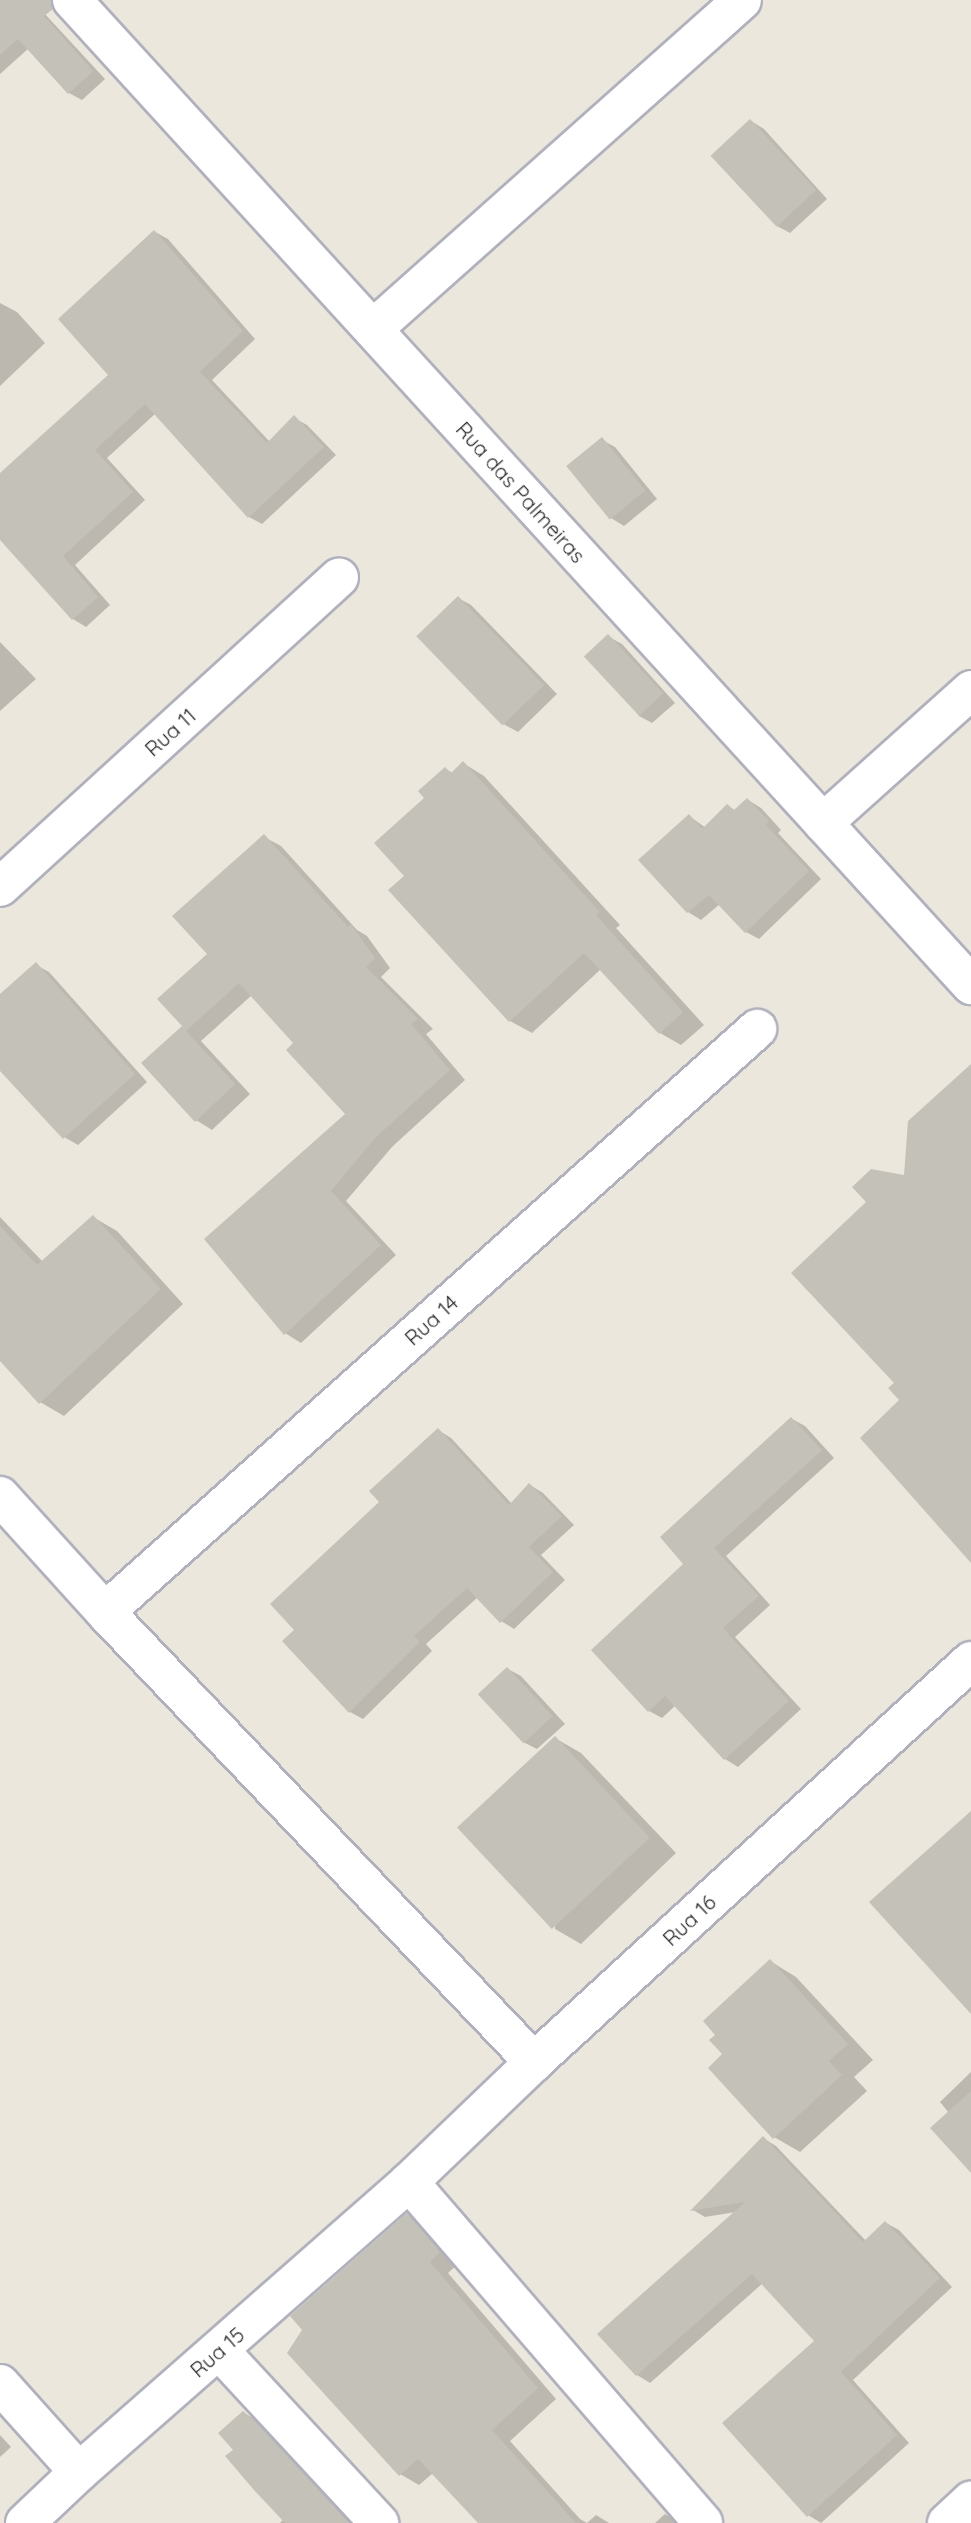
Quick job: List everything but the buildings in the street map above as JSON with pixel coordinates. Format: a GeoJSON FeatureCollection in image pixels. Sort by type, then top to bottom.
{"type":"FeatureCollection","features":[{"type":"Feature","properties":{"kind":"street","name":"Rua das Palmeiras"},"geometry":{"type":"LineString","coordinates":[[72,0],[971,985]]}},
{"type":"Feature","properties":{"kind":"street"},"geometry":{"type":"LineString","coordinates":[[373,329],[742,0]]}},
{"type":"Feature","properties":{"kind":"street","name":"Rua 11"},"geometry":{"type":"LineString","coordinates":[[0,887],[339,577]]}},
{"type":"Feature","properties":{"kind":"street"},"geometry":{"type":"LineString","coordinates":[[823,823],[971,691]]}},
{"type":"Feature","properties":{"kind":"street","name":"Rua 14"},"geometry":{"type":"LineString","coordinates":[[105,1612],[757,1029]]}},
{"type":"Feature","properties":{"kind":"street"},"geometry":{"type":"LineString","coordinates":[[0,1496],[105,1612],[534,2062]]}},
{"type":"Feature","properties":{"kind":"street","name":"Rua 16"},"geometry":{"type":"LineString","coordinates":[[410,2182],[534,2062],[971,1661]]}},
{"type":"Feature","properties":{"kind":"street"},"geometry":{"type":"LineString","coordinates":[[410,2182],[703,2523]]}},
{"type":"Feature","properties":{"kind":"street","name":"Rua 15"},"geometry":{"type":"LineString","coordinates":[[25,2523],[79,2472],[410,2182]]}},
{"type":"Feature","properties":{"kind":"street"},"geometry":{"type":"LineString","coordinates":[[219,2350],[379,2523]]}},
{"type":"Feature","properties":{"kind":"street"},"geometry":{"type":"LineString","coordinates":[[0,2384],[79,2472]]}},
{"type":"Feature","properties":{"kind":"street"},"geometry":{"type":"LineString","coordinates":[[947,2523],[971,2501]]}}]}
